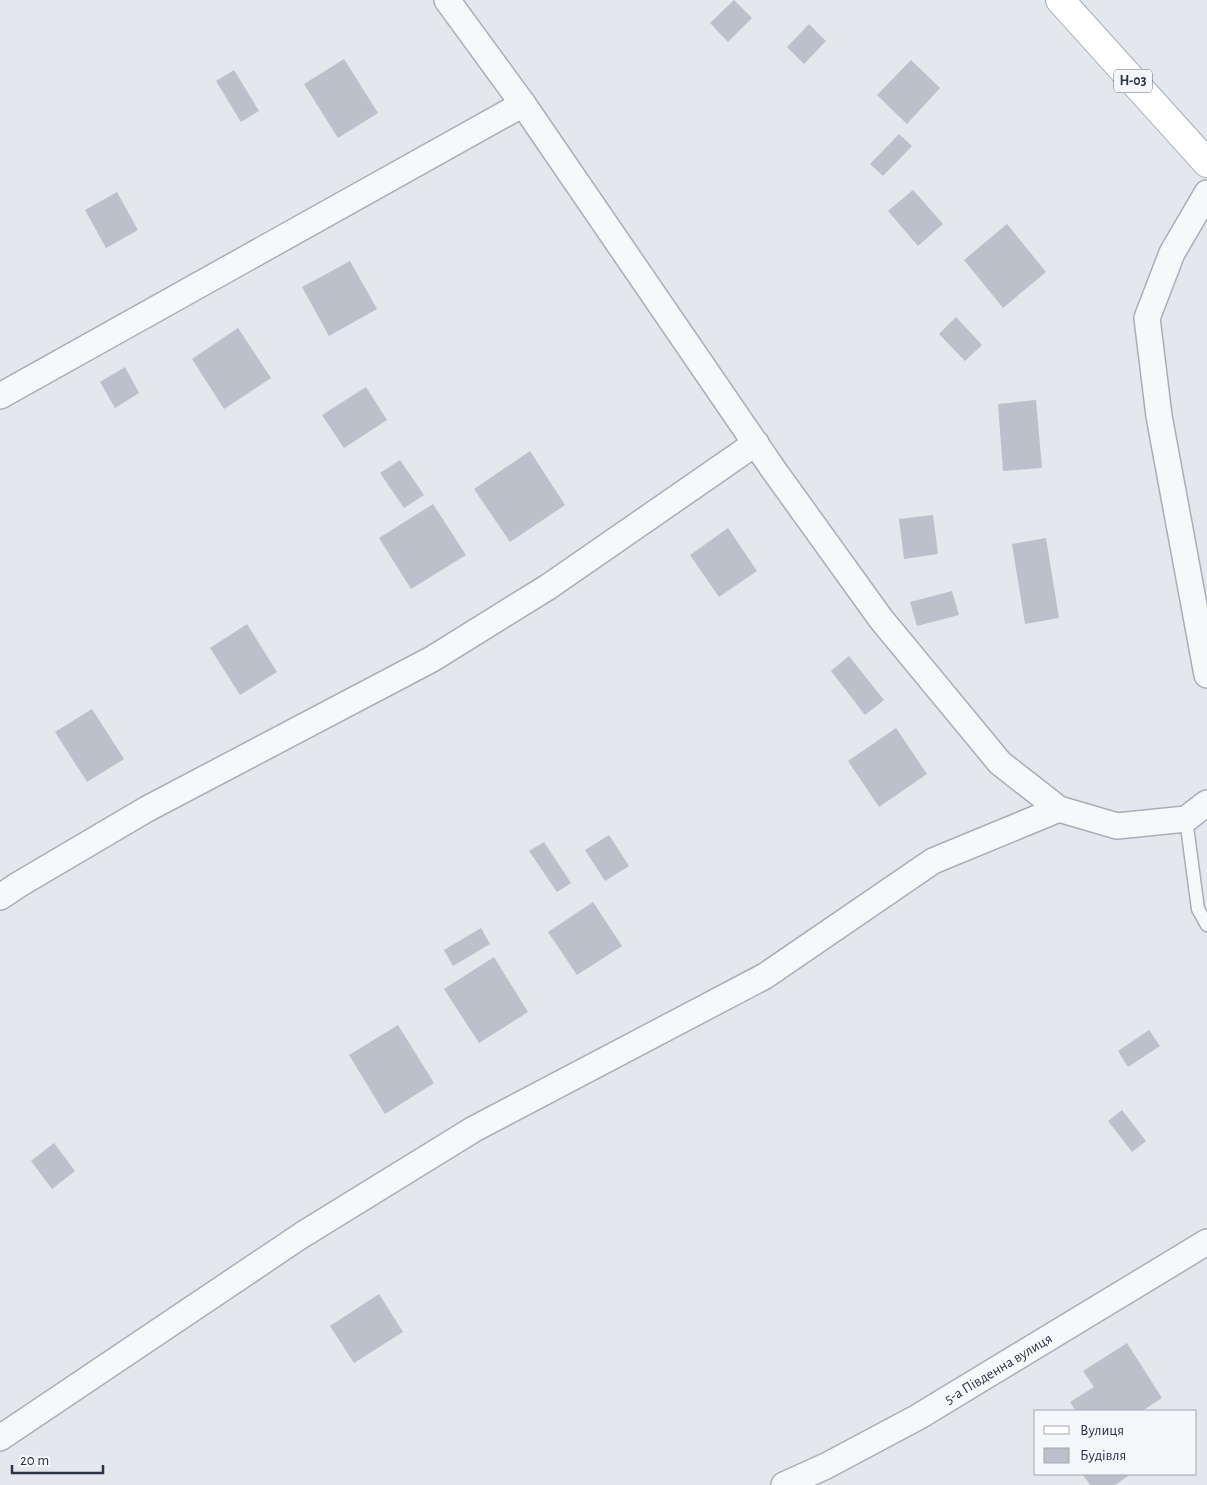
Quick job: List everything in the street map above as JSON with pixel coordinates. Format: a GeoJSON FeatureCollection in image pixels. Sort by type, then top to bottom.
{"type":"FeatureCollection","features":[{"type":"Feature","properties":{"kind":"main road","name":"Н-03"},"geometry":{"type":"LineString","coordinates":[[1060,0],[1207,163]]}},
{"type":"Feature","properties":{"kind":"street"},"geometry":{"type":"LineString","coordinates":[[447,0],[523,104],[756,443],[881,619],[1000,764],[1059,809],[1117,826],[1186,819],[1207,803]]}},
{"type":"Feature","properties":{"kind":"street"},"geometry":{"type":"LineString","coordinates":[[0,396],[523,104]]}},
{"type":"Feature","properties":{"kind":"street"},"geometry":{"type":"LineString","coordinates":[[1207,193],[1172,252],[1147,318],[1159,416],[1207,675]]}},
{"type":"Feature","properties":{"kind":"street"},"geometry":{"type":"LineString","coordinates":[[0,897],[147,809],[432,658],[548,587],[756,443]]}},
{"type":"Feature","properties":{"kind":"street"},"geometry":{"type":"LineString","coordinates":[[0,1438],[302,1235],[474,1129],[765,976],[934,861],[1059,809]]}},
{"type":"Feature","properties":{"kind":"street","name":"5-а Південна вулиця"},"geometry":{"type":"LineString","coordinates":[[784,1485],[826,1466],[918,1417],[1207,1242]]}},
{"type":"Feature","properties":{"kind":"lane"},"geometry":{"type":"LineString","coordinates":[[1186,819],[1198,909],[1207,925]]}},
{"type":"Feature","properties":{"kind":"building"},"geometry":{"type":"Polygon","coordinates":[[[734,0],[752,18],[728,42],[710,23],[734,0]]]}},
{"type":"Feature","properties":{"kind":"building"},"geometry":{"type":"Polygon","coordinates":[[[809,24],[826,41],[804,64],[787,47],[809,24]]]}},
{"type":"Feature","properties":{"kind":"building"},"geometry":{"type":"Polygon","coordinates":[[[344,59],[378,113],[338,138],[304,84],[344,59]]]}},
{"type":"Feature","properties":{"kind":"building"},"geometry":{"type":"Polygon","coordinates":[[[911,60],[940,88],[907,124],[877,95],[911,60]]]}},
{"type":"Feature","properties":{"kind":"building"},"geometry":{"type":"Polygon","coordinates":[[[234,70],[259,111],[241,122],[216,81],[234,70]]]}},
{"type":"Feature","properties":{"kind":"building"},"geometry":{"type":"Polygon","coordinates":[[[899,134],[912,146],[883,176],[870,164],[899,134]]]}},
{"type":"Feature","properties":{"kind":"building"},"geometry":{"type":"Polygon","coordinates":[[[913,190],[943,224],[918,246],[888,211],[913,190]]]}},
{"type":"Feature","properties":{"kind":"building"},"geometry":{"type":"Polygon","coordinates":[[[117,192],[138,230],[106,248],[85,210],[117,192]]]}},
{"type":"Feature","properties":{"kind":"building"},"geometry":{"type":"Polygon","coordinates":[[[1007,224],[1046,272],[1003,308],[964,260],[1007,224]]]}},
{"type":"Feature","properties":{"kind":"building"},"geometry":{"type":"Polygon","coordinates":[[[350,261],[377,309],[329,336],[302,287],[350,261]]]}},
{"type":"Feature","properties":{"kind":"building"},"geometry":{"type":"Polygon","coordinates":[[[956,317],[982,345],[965,361],[939,334],[956,317]]]}},
{"type":"Feature","properties":{"kind":"building"},"geometry":{"type":"Polygon","coordinates":[[[238,328],[271,378],[224,409],[192,359],[238,328]]]}},
{"type":"Feature","properties":{"kind":"building"},"geometry":{"type":"Polygon","coordinates":[[[125,367],[139,393],[115,408],[100,382],[125,367]]]}},
{"type":"Feature","properties":{"kind":"building"},"geometry":{"type":"Polygon","coordinates":[[[366,387],[387,420],[344,448],[322,415],[366,387]]]}},
{"type":"Feature","properties":{"kind":"building"},"geometry":{"type":"Polygon","coordinates":[[[1036,400],[1042,468],[1003,471],[998,404],[1036,400]]]}},
{"type":"Feature","properties":{"kind":"building"},"geometry":{"type":"Polygon","coordinates":[[[530,451],[565,505],[510,542],[474,489],[530,451]]]}},
{"type":"Feature","properties":{"kind":"building"},"geometry":{"type":"Polygon","coordinates":[[[400,460],[424,495],[404,508],[380,473],[400,460]]]}},
{"type":"Feature","properties":{"kind":"building"},"geometry":{"type":"Polygon","coordinates":[[[433,504],[466,555],[411,589],[379,538],[433,504]]]}},
{"type":"Feature","properties":{"kind":"building"},"geometry":{"type":"Polygon","coordinates":[[[933,515],[938,554],[904,559],[899,519],[933,515]]]}},
{"type":"Feature","properties":{"kind":"building"},"geometry":{"type":"Polygon","coordinates":[[[728,528],[757,571],[719,597],[690,555],[728,528]]]}},
{"type":"Feature","properties":{"kind":"building"},"geometry":{"type":"Polygon","coordinates":[[[1046,538],[1059,618],[1025,624],[1012,544],[1046,538]]]}},
{"type":"Feature","properties":{"kind":"building"},"geometry":{"type":"Polygon","coordinates":[[[952,591],[959,615],[917,626],[910,602],[952,591]]]}},
{"type":"Feature","properties":{"kind":"building"},"geometry":{"type":"Polygon","coordinates":[[[247,624],[277,672],[240,695],[210,648],[247,624]]]}},
{"type":"Feature","properties":{"kind":"building"},"geometry":{"type":"Polygon","coordinates":[[[849,656],[884,700],[865,715],[831,671],[849,656]]]}},
{"type":"Feature","properties":{"kind":"building"},"geometry":{"type":"Polygon","coordinates":[[[92,709],[124,759],[87,782],[55,732],[92,709]]]}},
{"type":"Feature","properties":{"kind":"building"},"geometry":{"type":"Polygon","coordinates":[[[896,728],[927,774],[879,807],[848,761],[896,728]]]}},
{"type":"Feature","properties":{"kind":"building"},"geometry":{"type":"Polygon","coordinates":[[[609,835],[629,866],[605,881],[585,850],[609,835]]]}},
{"type":"Feature","properties":{"kind":"building"},"geometry":{"type":"Polygon","coordinates":[[[544,842],[571,883],[557,892],[529,851],[544,842]]]}},
{"type":"Feature","properties":{"kind":"building"},"geometry":{"type":"Polygon","coordinates":[[[593,902],[622,946],[577,975],[548,932],[593,902]]]}},
{"type":"Feature","properties":{"kind":"building"},"geometry":{"type":"Polygon","coordinates":[[[481,928],[490,944],[453,966],[444,950],[481,928]]]}},
{"type":"Feature","properties":{"kind":"building"},"geometry":{"type":"Polygon","coordinates":[[[494,957],[528,1012],[479,1043],[444,989],[494,957]]]}},
{"type":"Feature","properties":{"kind":"building"},"geometry":{"type":"Polygon","coordinates":[[[398,1025],[434,1083],[385,1114],[349,1055],[398,1025]]]}},
{"type":"Feature","properties":{"kind":"building"},"geometry":{"type":"Polygon","coordinates":[[[1149,1030],[1160,1046],[1128,1067],[1118,1051],[1149,1030]]]}},
{"type":"Feature","properties":{"kind":"building"},"geometry":{"type":"Polygon","coordinates":[[[1122,1110],[1146,1141],[1132,1152],[1108,1121],[1122,1110]]]}},
{"type":"Feature","properties":{"kind":"building"},"geometry":{"type":"Polygon","coordinates":[[[54,1143],[75,1171],[52,1189],[31,1161],[54,1143]]]}},
{"type":"Feature","properties":{"kind":"building"},"geometry":{"type":"Polygon","coordinates":[[[379,1294],[403,1332],[354,1363],[330,1326],[379,1294]]]}},
{"type":"Feature","properties":{"kind":"building"},"geometry":{"type":"Polygon","coordinates":[[[1127,1343],[1162,1398],[1144,1410],[1075,1410],[1070,1402],[1094,1387],[1083,1371],[1127,1343]]]}},
{"type":"Feature","properties":{"kind":"building"},"geometry":{"type":"Polygon","coordinates":[[[1083,1475],[1130,1475],[1115,1485],[1090,1485],[1083,1475]]]}}]}
